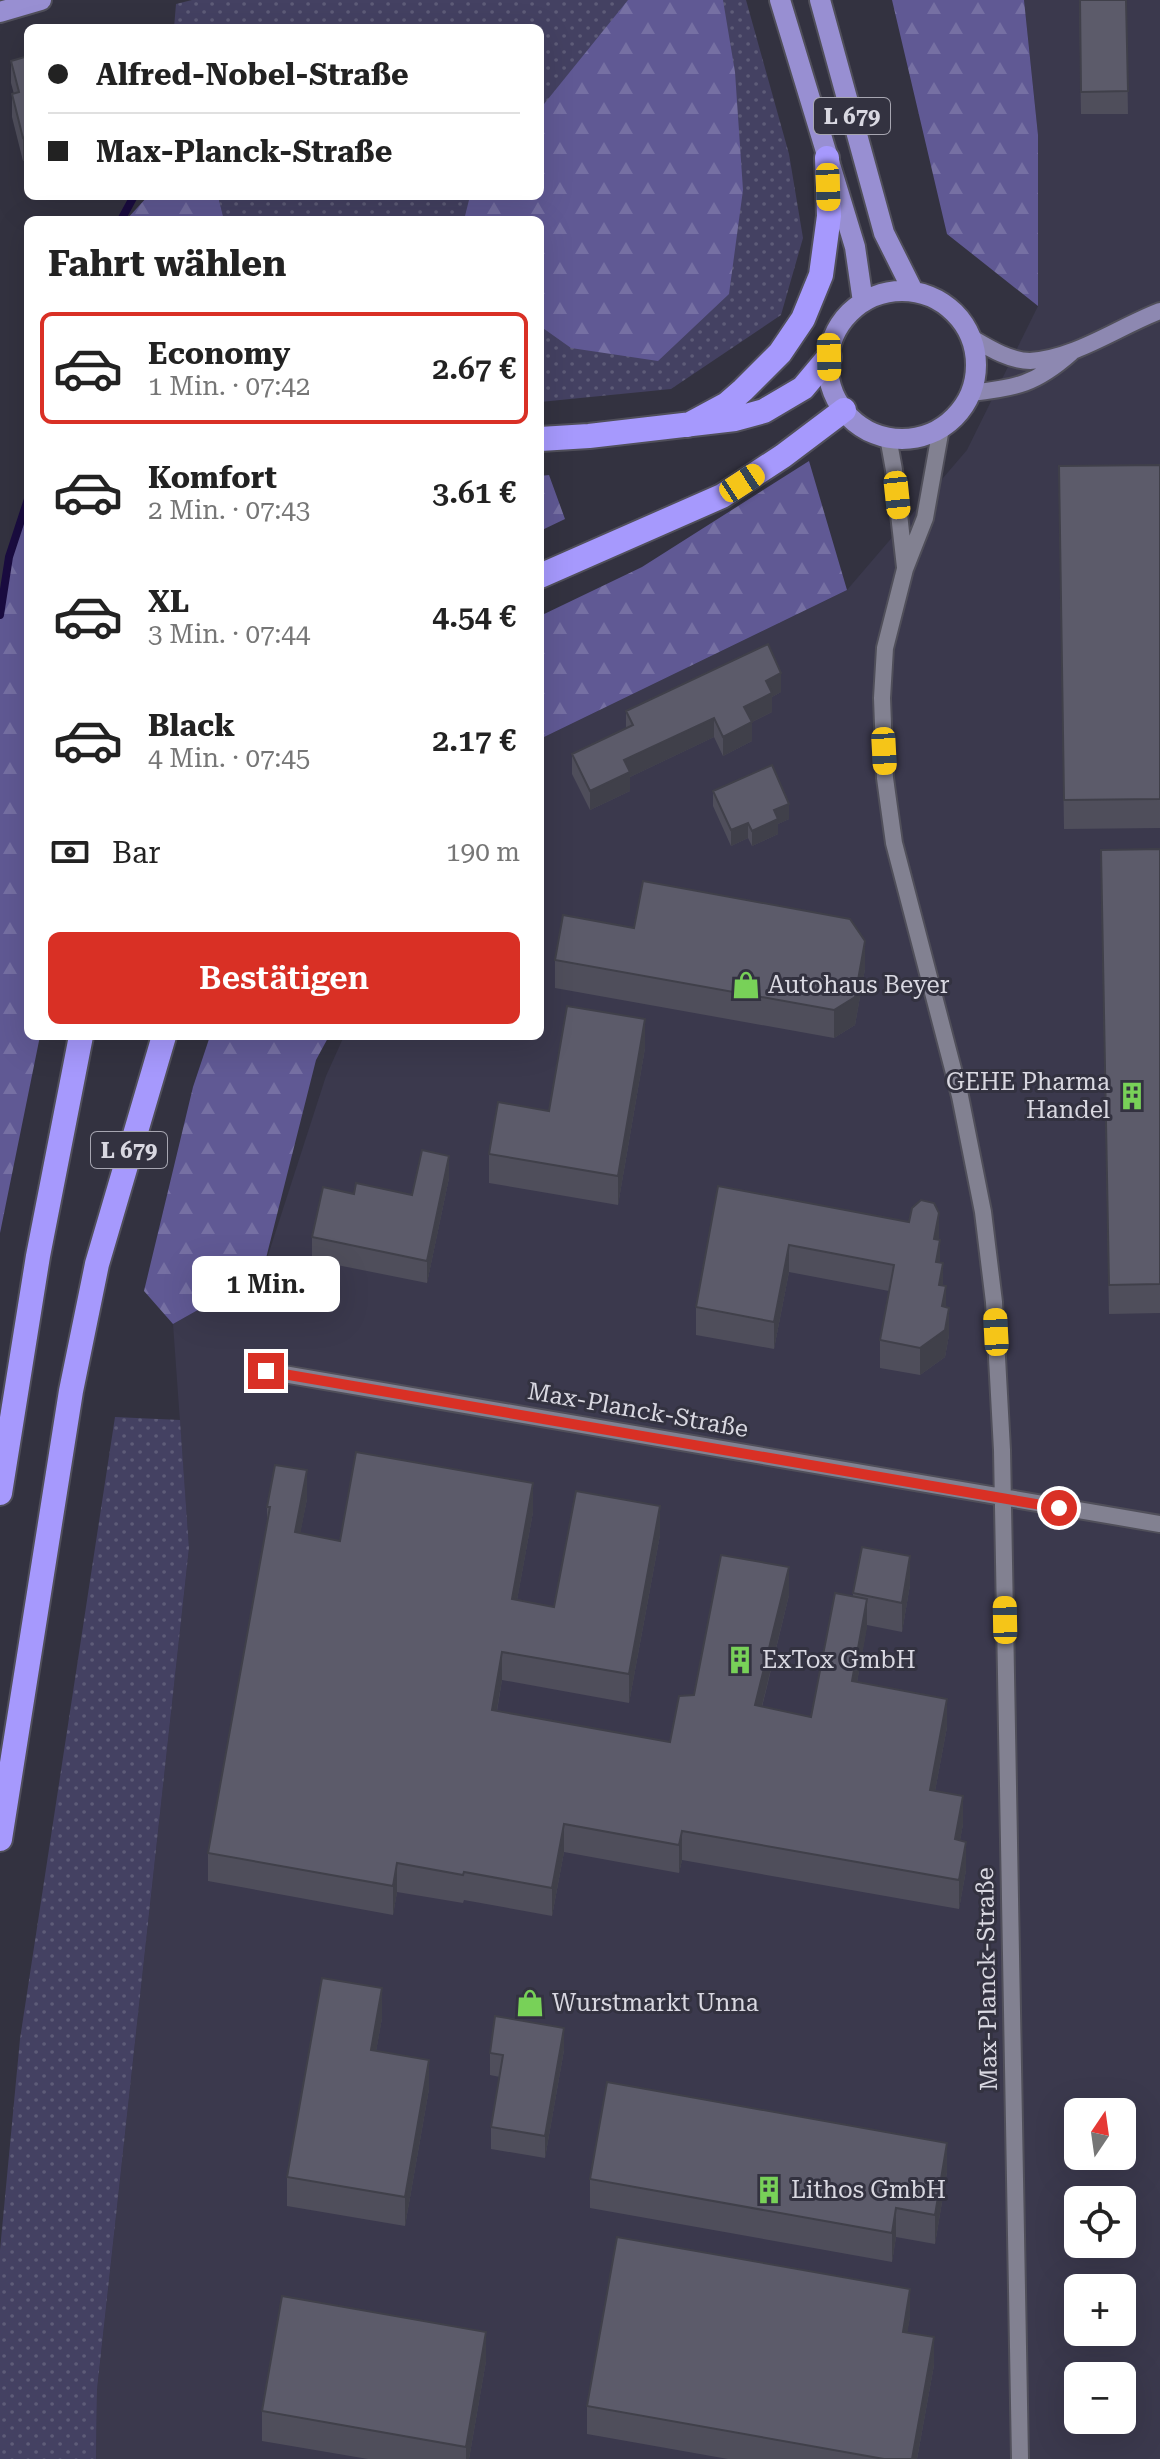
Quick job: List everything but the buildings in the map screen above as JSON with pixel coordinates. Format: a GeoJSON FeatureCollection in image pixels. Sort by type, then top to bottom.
{"type":"FeatureCollection","features":[{"type":"Feature","properties":{"kind":"highway","name":"L 679"},"geometry":{"type":"LineString","coordinates":[[688,425],[727,404],[743,390],[780,353],[803,319],[821,275],[829,216],[827,158]]}},
{"type":"Feature","properties":{"kind":"highway","name":"L 679"},"geometry":{"type":"LineString","coordinates":[[544,439],[688,425],[735,419],[764,411],[803,388],[829,357]]}},
{"type":"Feature","properties":{"kind":"highway"},"geometry":{"type":"LineString","coordinates":[[544,574],[722,496],[783,456],[844,410]]}},
{"type":"Feature","properties":{"kind":"highway","name":"L 679"},"geometry":{"type":"LineString","coordinates":[[0,1493],[38,1256],[80,1040]]}},
{"type":"Feature","properties":{"kind":"highway","name":"L 679"},"geometry":{"type":"LineString","coordinates":[[0,1839],[71,1391],[97,1264],[163,1040]]}},
{"type":"Feature","properties":{"kind":"main road"},"geometry":{"type":"LineString","coordinates":[[0,12],[41,0]]}},
{"type":"Feature","properties":{"kind":"main road","name":"L 679"},"geometry":{"type":"LineString","coordinates":[[780,0],[855,247],[863,302]]}},
{"type":"Feature","properties":{"kind":"main road","name":"L 679"},"geometry":{"type":"LineString","coordinates":[[820,0],[884,233],[913,291]]}},
{"type":"Feature","properties":{"kind":"main road"},"geometry":{"type":"LineString","coordinates":[[913,291],[938,299],[959,316],[972,338],[977,365],[971,393],[964,407],[941,428],[915,437],[888,437],[857,423],[844,410],[834,394],[829,376],[829,357],[839,325],[863,302],[887,292],[913,291]]}},
{"type":"Feature","properties":{"kind":"main road"},"geometry":{"type":"LineString","coordinates":[[972,338],[1009,357],[1030,361],[1073,351],[1160,311]]}},
{"type":"Feature","properties":{"kind":"main road"},"geometry":{"type":"LineString","coordinates":[[971,393],[1024,385],[1052,370],[1073,351]]}},
{"type":"Feature","properties":{"kind":"street","name":"Max-Planck-Straße"},"geometry":{"type":"LineString","coordinates":[[941,428],[925,518],[905,569],[885,648],[882,698],[885,778],[894,843],[960,1096],[983,1212],[994,1302],[1003,1498],[1020,2459]]}},
{"type":"Feature","properties":{"kind":"street","name":"Max-Planck-Straße"},"geometry":{"type":"LineString","coordinates":[[888,437],[905,569]]}},
{"type":"Feature","properties":{"kind":"street","name":"Max-Planck-Straße"},"geometry":{"type":"LineString","coordinates":[[266,1371],[1003,1498]]}},
{"type":"Feature","properties":{"kind":"street"},"geometry":{"type":"LineString","coordinates":[[1003,1498],[1160,1524]]}},
{"type":"Feature","properties":{"kind":"shaded area"},"geometry":{"type":"Polygon","coordinates":[[[192,0],[746,0],[789,154],[803,238],[781,315],[671,389],[544,402],[544,216],[223,216],[219,200],[544,200],[544,24],[174,24],[176,4],[192,0]]]}},
{"type":"Feature","properties":{"kind":"shaded area"},"geometry":{"type":"Polygon","coordinates":[[[1024,0],[1160,0],[1160,2459],[96,2459],[97,2390],[189,1548],[173,1324],[262,1274],[326,1076],[342,1040],[544,1040],[544,737],[847,590],[967,450],[1038,306],[1038,135],[1024,0]]]}},
{"type":"Feature","properties":{"kind":"shaded area"},"geometry":{"type":"Polygon","coordinates":[[[115,1417],[180,1420],[189,1548],[97,2390],[96,2459],[0,2459],[0,2250],[20,2039],[115,1417]]]}},
{"type":"Feature","properties":{"kind":"green space"},"geometry":{"type":"Polygon","coordinates":[[[628,0],[723,0],[735,72],[743,190],[729,294],[658,361],[571,348],[544,329],[544,216],[465,216],[469,200],[544,200],[544,104],[628,0]]]}},
{"type":"Feature","properties":{"kind":"green space"},"geometry":{"type":"Polygon","coordinates":[[[892,0],[1024,0],[1038,135],[1038,306],[947,234],[892,0]]]}},
{"type":"Feature","properties":{"kind":"green space"},"geometry":{"type":"Polygon","coordinates":[[[144,200],[219,200],[223,216],[130,216],[144,200]]]}},
{"type":"Feature","properties":{"kind":"green space"},"geometry":{"type":"Polygon","coordinates":[[[809,461],[847,590],[544,737],[544,614],[642,567],[809,461]]]}},
{"type":"Feature","properties":{"kind":"green space"},"geometry":{"type":"Polygon","coordinates":[[[549,475],[565,519],[544,529],[544,476],[549,475]]]}},
{"type":"Feature","properties":{"kind":"green space"},"geometry":{"type":"Polygon","coordinates":[[[24,511],[24,1040],[39,1040],[0,1233],[0,615],[9,557],[24,511]]]}},
{"type":"Feature","properties":{"kind":"green space"},"geometry":{"type":"Polygon","coordinates":[[[209,1040],[327,1040],[316,1060],[262,1274],[173,1324],[144,1291],[193,1087],[209,1040]]]}},
{"type":"Feature","properties":{"kind":"waterway"},"geometry":{"type":"LineString","coordinates":[[123,216],[132,200]]}},
{"type":"Feature","properties":{"kind":"waterway"},"geometry":{"type":"LineString","coordinates":[[0,615],[9,557],[24,511]]}},
{"type":"Feature","properties":{"kind":"place","name":"Autohaus Beyer"},"geometry":{"type":"Point","coordinates":[746,985]}},
{"type":"Feature","properties":{"kind":"place","name":"GEHE Pharma Handel"},"geometry":{"type":"Point","coordinates":[1132,1096]}},
{"type":"Feature","properties":{"kind":"place","name":"ExTox GmbH"},"geometry":{"type":"Point","coordinates":[740,1660]}},
{"type":"Feature","properties":{"kind":"place","name":"Wurstmarkt Unna"},"geometry":{"type":"Point","coordinates":[530,2003]}},
{"type":"Feature","properties":{"kind":"place","name":"Lithos GmbH"},"geometry":{"type":"Point","coordinates":[769,2190]}},
{"type":"Feature","properties":{"kind":"route"},"geometry":{"type":"LineString","coordinates":[[266,1371],[1059,1508]]}}]}
